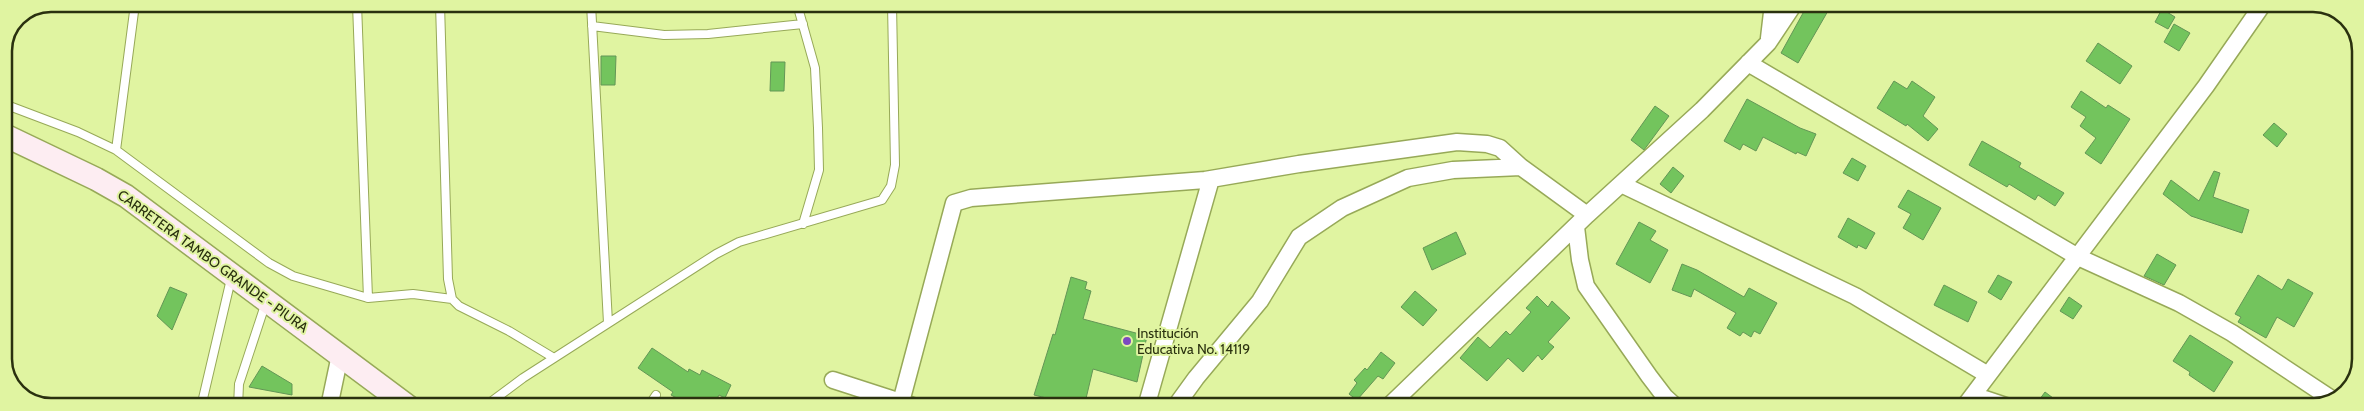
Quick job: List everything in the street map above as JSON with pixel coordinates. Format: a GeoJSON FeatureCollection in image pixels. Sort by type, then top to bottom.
{"type":"FeatureCollection","features":[{"type":"Feature","properties":{"kind":"main road","name":"CARRETERA TAMBO GRANDE - PIURA"},"geometry":{"type":"LineString","coordinates":[[12,139],[96,178],[126,196],[397,398]]}},
{"type":"Feature","properties":{"kind":"street"},"geometry":{"type":"LineString","coordinates":[[1768,43],[1772,13]]}},
{"type":"Feature","properties":{"kind":"street"},"geometry":{"type":"LineString","coordinates":[[1397,398],[1748,64],[1768,43],[1788,13]]}},
{"type":"Feature","properties":{"kind":"street"},"geometry":{"type":"LineString","coordinates":[[1971,398],[2206,86],[2256,13]]}},
{"type":"Feature","properties":{"kind":"street"},"geometry":{"type":"LineString","coordinates":[[1748,64],[2078,257],[2179,303],[2232,332],[2327,396]]}},
{"type":"Feature","properties":{"kind":"street"},"geometry":{"type":"LineString","coordinates":[[910,398],[954,203],[971,198],[1211,179],[1299,164],[1457,142],[1487,144],[1500,148],[1521,167],[1588,215]]}},
{"type":"Feature","properties":{"kind":"street"},"geometry":{"type":"LineString","coordinates":[[1182,398],[1260,302],[1299,237],[1342,208],[1408,178],[1453,170],[1521,167]]}},
{"type":"Feature","properties":{"kind":"street"},"geometry":{"type":"LineString","coordinates":[[1149,398],[1211,179]]}},
{"type":"Feature","properties":{"kind":"street"},"geometry":{"type":"LineString","coordinates":[[1623,184],[1855,296],[1988,375]]}},
{"type":"Feature","properties":{"kind":"street"},"geometry":{"type":"LineString","coordinates":[[1576,227],[1586,286],[1666,398]]}},
{"type":"Feature","properties":{"kind":"street"},"geometry":{"type":"LineString","coordinates":[[331,398],[340,355]]}},
{"type":"Feature","properties":{"kind":"street"},"geometry":{"type":"LineString","coordinates":[[833,380],[890,398]]}},
{"type":"Feature","properties":{"kind":"lane"},"geometry":{"type":"LineString","coordinates":[[116,150],[133,12]]}},
{"type":"Feature","properties":{"kind":"lane"},"geometry":{"type":"LineString","coordinates":[[357,12],[368,298]]}},
{"type":"Feature","properties":{"kind":"lane"},"geometry":{"type":"LineString","coordinates":[[440,12],[448,279],[452,299]]}},
{"type":"Feature","properties":{"kind":"lane"},"geometry":{"type":"LineString","coordinates":[[591,12],[608,323]]}},
{"type":"Feature","properties":{"kind":"lane"},"geometry":{"type":"LineString","coordinates":[[799,12],[815,68],[819,170],[802,224]]}},
{"type":"Feature","properties":{"kind":"lane"},"geometry":{"type":"LineString","coordinates":[[496,398],[523,378],[608,323],[716,254],[739,242],[882,200],[891,186],[895,165],[892,12]]}},
{"type":"Feature","properties":{"kind":"lane"},"geometry":{"type":"LineString","coordinates":[[592,26],[664,35],[708,34],[803,24]]}},
{"type":"Feature","properties":{"kind":"lane"},"geometry":{"type":"LineString","coordinates":[[12,107],[78,132],[116,150],[269,263],[293,276],[368,298],[413,294],[452,299],[468,311],[509,331],[554,358]]}},
{"type":"Feature","properties":{"kind":"lane"},"geometry":{"type":"LineString","coordinates":[[203,398],[232,274]]}},
{"type":"Feature","properties":{"kind":"lane"},"geometry":{"type":"LineString","coordinates":[[238,398],[239,384],[266,300]]}},
{"type":"Feature","properties":{"kind":"building"},"geometry":{"type":"Polygon","coordinates":[[[1803,13],[1827,13],[1798,63],[1781,53],[1803,13]]]}},
{"type":"Feature","properties":{"kind":"building"},"geometry":{"type":"Polygon","coordinates":[[[2160,13],[2168,13],[2175,17],[2168,29],[2155,22],[2160,13]]]}},
{"type":"Feature","properties":{"kind":"building"},"geometry":{"type":"Polygon","coordinates":[[[2174,24],[2190,33],[2179,51],[2164,42],[2174,24]]]}},
{"type":"Feature","properties":{"kind":"building"},"geometry":{"type":"Polygon","coordinates":[[[2098,43],[2132,66],[2120,84],[2086,61],[2098,43]]]}},
{"type":"Feature","properties":{"kind":"building"},"geometry":{"type":"Polygon","coordinates":[[[601,56],[616,56],[615,85],[601,85],[601,56]]]}},
{"type":"Feature","properties":{"kind":"building"},"geometry":{"type":"Polygon","coordinates":[[[771,62],[785,62],[784,91],[770,91],[771,62]]]}},
{"type":"Feature","properties":{"kind":"building"},"geometry":{"type":"Polygon","coordinates":[[[1894,81],[1907,89],[1912,81],[1935,97],[1923,116],[1938,129],[1928,141],[1907,124],[1906,126],[1877,108],[1894,81]]]}},
{"type":"Feature","properties":{"kind":"building"},"geometry":{"type":"Polygon","coordinates":[[[2081,91],[2106,108],[2108,105],[2130,119],[2101,164],[2085,153],[2096,138],[2080,126],[2086,117],[2071,107],[2081,91]]]}},
{"type":"Feature","properties":{"kind":"building"},"geometry":{"type":"Polygon","coordinates":[[[1747,99],[1800,128],[1816,134],[1806,156],[1797,152],[1796,154],[1763,137],[1756,151],[1743,144],[1740,150],[1724,141],[1747,99]]]}},
{"type":"Feature","properties":{"kind":"building"},"geometry":{"type":"Polygon","coordinates":[[[1655,106],[1669,116],[1644,150],[1631,140],[1655,106]]]}},
{"type":"Feature","properties":{"kind":"building"},"geometry":{"type":"Polygon","coordinates":[[[2274,123],[2287,134],[2277,147],[2263,135],[2274,123]]]}},
{"type":"Feature","properties":{"kind":"building"},"geometry":{"type":"Polygon","coordinates":[[[1982,141],[2021,163],[2019,167],[2064,193],[2055,206],[2038,195],[2035,200],[2009,184],[2007,187],[1969,165],[1982,141]]]}},
{"type":"Feature","properties":{"kind":"building"},"geometry":{"type":"Polygon","coordinates":[[[1852,158],[1866,166],[1858,181],[1843,173],[1852,158]]]}},
{"type":"Feature","properties":{"kind":"building"},"geometry":{"type":"Polygon","coordinates":[[[1673,167],[1684,176],[1671,193],[1660,184],[1673,167]]]}},
{"type":"Feature","properties":{"kind":"building"},"geometry":{"type":"Polygon","coordinates":[[[2214,171],[2220,173],[2213,197],[2249,210],[2242,233],[2191,216],[2163,194],[2171,180],[2199,201],[2214,171]]]}},
{"type":"Feature","properties":{"kind":"building"},"geometry":{"type":"Polygon","coordinates":[[[1908,190],[1941,208],[1923,240],[1903,228],[1911,214],[1898,207],[1908,190]]]}},
{"type":"Feature","properties":{"kind":"building"},"geometry":{"type":"Polygon","coordinates":[[[1848,218],[1875,233],[1866,249],[1858,245],[1857,248],[1838,237],[1848,218]]]}},
{"type":"Feature","properties":{"kind":"building"},"geometry":{"type":"Polygon","coordinates":[[[1639,222],[1656,231],[1650,240],[1668,250],[1650,283],[1616,264],[1639,222]]]}},
{"type":"Feature","properties":{"kind":"building"},"geometry":{"type":"Polygon","coordinates":[[[1456,232],[1466,254],[1432,270],[1423,248],[1456,232]]]}},
{"type":"Feature","properties":{"kind":"building"},"geometry":{"type":"Polygon","coordinates":[[[2157,254],[2176,265],[2164,285],[2144,276],[2157,254]]]}},
{"type":"Feature","properties":{"kind":"building"},"geometry":{"type":"Polygon","coordinates":[[[1682,264],[1697,270],[1744,297],[1749,288],[1777,303],[1760,334],[1754,331],[1751,337],[1743,332],[1740,336],[1727,328],[1736,313],[1694,289],[1691,297],[1672,290],[1682,264]]]}},
{"type":"Feature","properties":{"kind":"building"},"geometry":{"type":"Polygon","coordinates":[[[1998,275],[2012,282],[2001,300],[1988,292],[1998,275]]]}},
{"type":"Feature","properties":{"kind":"building"},"geometry":{"type":"Polygon","coordinates":[[[2258,275],[2282,290],[2288,279],[2313,293],[2294,327],[2277,317],[2266,338],[2238,322],[2241,317],[2235,314],[2258,275]]]}},
{"type":"Feature","properties":{"kind":"building"},"geometry":{"type":"Polygon","coordinates":[[[1071,277],[1087,282],[1085,289],[1091,291],[1083,319],[1147,336],[1137,382],[1093,369],[1086,398],[1046,398],[1034,395],[1053,334],[1055,335],[1071,277]]]}},
{"type":"Feature","properties":{"kind":"building"},"geometry":{"type":"Polygon","coordinates":[[[1944,285],[1977,302],[1968,322],[1934,305],[1944,285]]]}},
{"type":"Feature","properties":{"kind":"building"},"geometry":{"type":"Polygon","coordinates":[[[170,287],[187,294],[172,330],[157,316],[170,287]]]}},
{"type":"Feature","properties":{"kind":"building"},"geometry":{"type":"Polygon","coordinates":[[[1415,291],[1437,310],[1423,326],[1401,307],[1415,291]]]}},
{"type":"Feature","properties":{"kind":"building"},"geometry":{"type":"Polygon","coordinates":[[[1537,296],[1548,307],[1552,301],[1570,318],[1548,342],[1554,347],[1542,360],[1538,355],[1523,372],[1508,358],[1487,381],[1460,358],[1478,337],[1490,348],[1506,331],[1510,335],[1531,312],[1526,308],[1537,296]]]}},
{"type":"Feature","properties":{"kind":"building"},"geometry":{"type":"Polygon","coordinates":[[[2069,297],[2082,306],[2073,319],[2060,311],[2069,297]]]}},
{"type":"Feature","properties":{"kind":"building"},"geometry":{"type":"Polygon","coordinates":[[[2190,335],[2233,362],[2214,392],[2189,375],[2190,372],[2173,361],[2190,335]]]}},
{"type":"Feature","properties":{"kind":"building"},"geometry":{"type":"Polygon","coordinates":[[[652,348],[688,372],[689,369],[700,375],[702,370],[731,385],[725,398],[719,395],[717,398],[677,398],[671,395],[673,392],[638,368],[652,348]]]}},
{"type":"Feature","properties":{"kind":"building"},"geometry":{"type":"Polygon","coordinates":[[[1381,352],[1395,363],[1383,379],[1378,376],[1359,398],[1354,398],[1349,394],[1357,383],[1354,380],[1365,368],[1367,370],[1381,352]]]}},
{"type":"Feature","properties":{"kind":"building"},"geometry":{"type":"Polygon","coordinates":[[[262,366],[292,384],[292,395],[249,387],[262,366]]]}},
{"type":"Feature","properties":{"kind":"building"},"geometry":{"type":"Polygon","coordinates":[[[2045,392],[2053,398],[2041,398],[2045,392]]]}},
{"type":"Feature","properties":{"kind":"place","name":"Institución Educativa No. 14119"},"geometry":{"type":"Point","coordinates":[1127,341]}}]}
